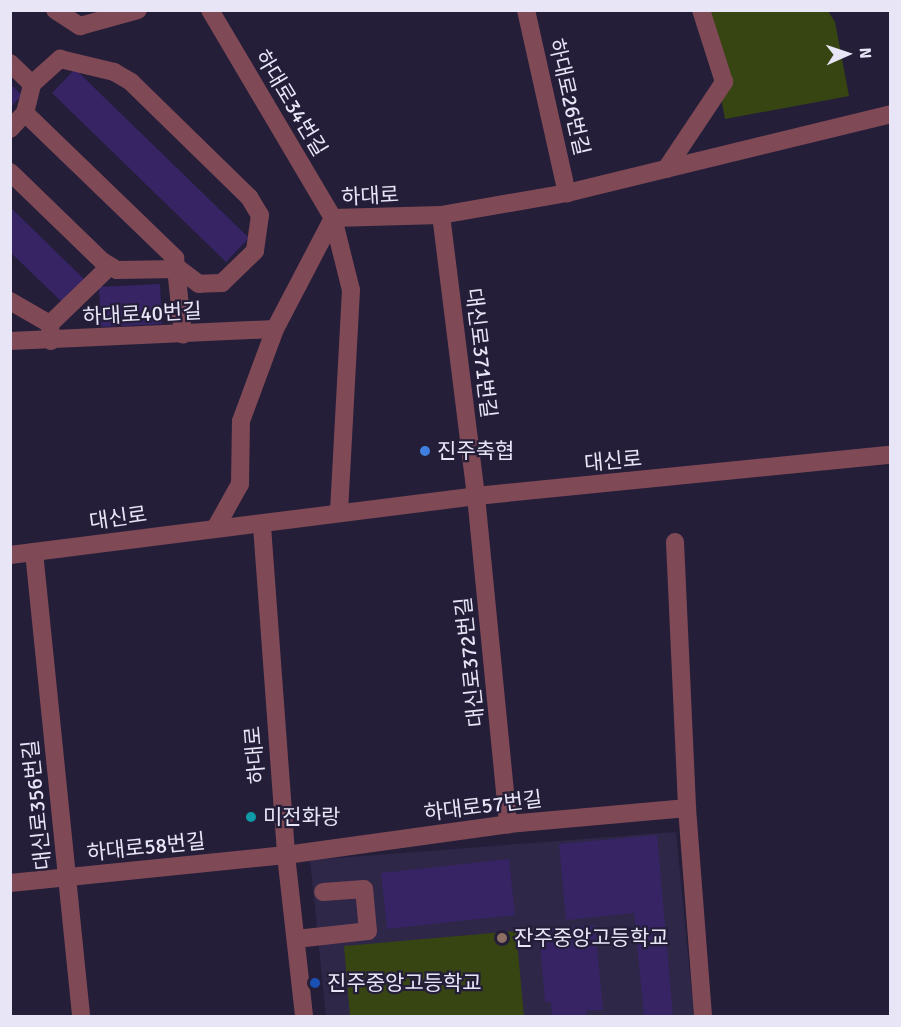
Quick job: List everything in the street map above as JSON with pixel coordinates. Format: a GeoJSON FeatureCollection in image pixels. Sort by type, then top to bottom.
{"type":"FeatureCollection","features":[{"type":"Feature","properties":{"kind":"street"},"geometry":{"type":"LineString","coordinates":[[55,10],[80,26],[138,10]]}},
{"type":"Feature","properties":{"kind":"street","name":"하대로34번길"},"geometry":{"type":"LineString","coordinates":[[210,10],[333,219]]}},
{"type":"Feature","properties":{"kind":"street","name":"하대로26번길"},"geometry":{"type":"LineString","coordinates":[[526,10],[567,192]]}},
{"type":"Feature","properties":{"kind":"street"},"geometry":{"type":"LineString","coordinates":[[666,168],[724,82],[701,10]]}},
{"type":"Feature","properties":{"kind":"street"},"geometry":{"type":"LineString","coordinates":[[10,129],[25,113],[32,84],[60,59],[114,72],[131,82],[249,197],[260,215],[255,250],[222,283],[199,284],[179,269],[117,270],[10,172]]}},
{"type":"Feature","properties":{"kind":"street"},"geometry":{"type":"LineString","coordinates":[[10,63],[32,84]]}},
{"type":"Feature","properties":{"kind":"street"},"geometry":{"type":"LineString","coordinates":[[25,113],[175,258],[179,269],[183,335]]}},
{"type":"Feature","properties":{"kind":"street","name":"하대로"},"geometry":{"type":"LineString","coordinates":[[216,527],[240,484],[241,421],[275,329],[333,219],[441,215],[567,192],[891,114]]}},
{"type":"Feature","properties":{"kind":"street","name":"대신로371번길"},"geometry":{"type":"LineString","coordinates":[[441,215],[476,496]]}},
{"type":"Feature","properties":{"kind":"street"},"geometry":{"type":"LineString","coordinates":[[333,219],[351,290],[339,513]]}},
{"type":"Feature","properties":{"kind":"street"},"geometry":{"type":"LineString","coordinates":[[10,301],[51,332],[110,266]]}},
{"type":"Feature","properties":{"kind":"street","name":"하대로40번길"},"geometry":{"type":"LineString","coordinates":[[10,342],[51,332],[183,335],[275,329]]}},
{"type":"Feature","properties":{"kind":"street","name":"대신로"},"geometry":{"type":"LineString","coordinates":[[10,555],[216,527],[262,526],[339,513],[476,496],[891,455]]}},
{"type":"Feature","properties":{"kind":"street","name":"대신로372번길"},"geometry":{"type":"LineString","coordinates":[[476,496],[508,824]]}},
{"type":"Feature","properties":{"kind":"street","name":"하대로"},"geometry":{"type":"LineString","coordinates":[[262,526],[286,855],[304,1017]]}},
{"type":"Feature","properties":{"kind":"street"},"geometry":{"type":"LineString","coordinates":[[675,542],[687,808],[703,1017]]}},
{"type":"Feature","properties":{"kind":"street","name":"대신로356번길"},"geometry":{"type":"LineString","coordinates":[[34,552],[81,1017]]}},
{"type":"Feature","properties":{"kind":"street","name":"하대로57번길"},"geometry":{"type":"LineString","coordinates":[[286,855],[508,824],[687,808]]}},
{"type":"Feature","properties":{"kind":"street","name":"하대로58번길"},"geometry":{"type":"LineString","coordinates":[[10,884],[286,855]]}},
{"type":"Feature","properties":{"kind":"street"},"geometry":{"type":"LineString","coordinates":[[296,939],[368,931],[364,889],[323,892]]}},
{"type":"Feature","properties":{"kind":"shaded area","name":"잔주중앙고등학교"},"geometry":{"type":"Polygon","coordinates":[[[676,832],[694,1016],[326,1016],[310,860],[676,832]]]}},
{"type":"Feature","properties":{"kind":"green space"},"geometry":{"type":"Polygon","coordinates":[[[705,11],[828,11],[835,22],[849,96],[725,119],[705,11]]]}},
{"type":"Feature","properties":{"kind":"green space"},"geometry":{"type":"Polygon","coordinates":[[[516,931],[524,1016],[350,1016],[344,946],[516,931]]]}},
{"type":"Feature","properties":{"kind":"building"},"geometry":{"type":"Polygon","coordinates":[[[75,69],[249,238],[226,262],[52,93],[75,69]]]}},
{"type":"Feature","properties":{"kind":"building"},"geometry":{"type":"Polygon","coordinates":[[[10,84],[22,95],[10,108],[10,84]]]}},
{"type":"Feature","properties":{"kind":"building"},"geometry":{"type":"Polygon","coordinates":[[[10,207],[84,279],[62,302],[10,252],[10,207]]]}},
{"type":"Feature","properties":{"kind":"building"},"geometry":{"type":"Polygon","coordinates":[[[160,284],[162,324],[101,327],[99,287],[160,284]]]}},
{"type":"Feature","properties":{"kind":"building"},"geometry":{"type":"Polygon","coordinates":[[[657,835],[673,1016],[644,1016],[634,913],[566,920],[559,844],[657,835]]]}},
{"type":"Feature","properties":{"kind":"building"},"geometry":{"type":"Polygon","coordinates":[[[509,859],[515,915],[387,929],[381,873],[509,859]]]}},
{"type":"Feature","properties":{"kind":"building"},"geometry":{"type":"Polygon","coordinates":[[[595,925],[603,1010],[586,1011],[587,1016],[552,1016],[551,1002],[545,1002],[539,930],[595,925]]]}},
{"type":"Feature","properties":{"kind":"place","name":"진주축협"},"geometry":{"type":"Point","coordinates":[425,451]}},
{"type":"Feature","properties":{"kind":"place","name":"미전화랑"},"geometry":{"type":"Point","coordinates":[251,817]}},
{"type":"Feature","properties":{"kind":"place","name":"잔주중앙고등학교"},"geometry":{"type":"Point","coordinates":[502,938]}},
{"type":"Feature","properties":{"kind":"place","name":"진주중앙고등학교"},"geometry":{"type":"Point","coordinates":[315,983]}}]}
